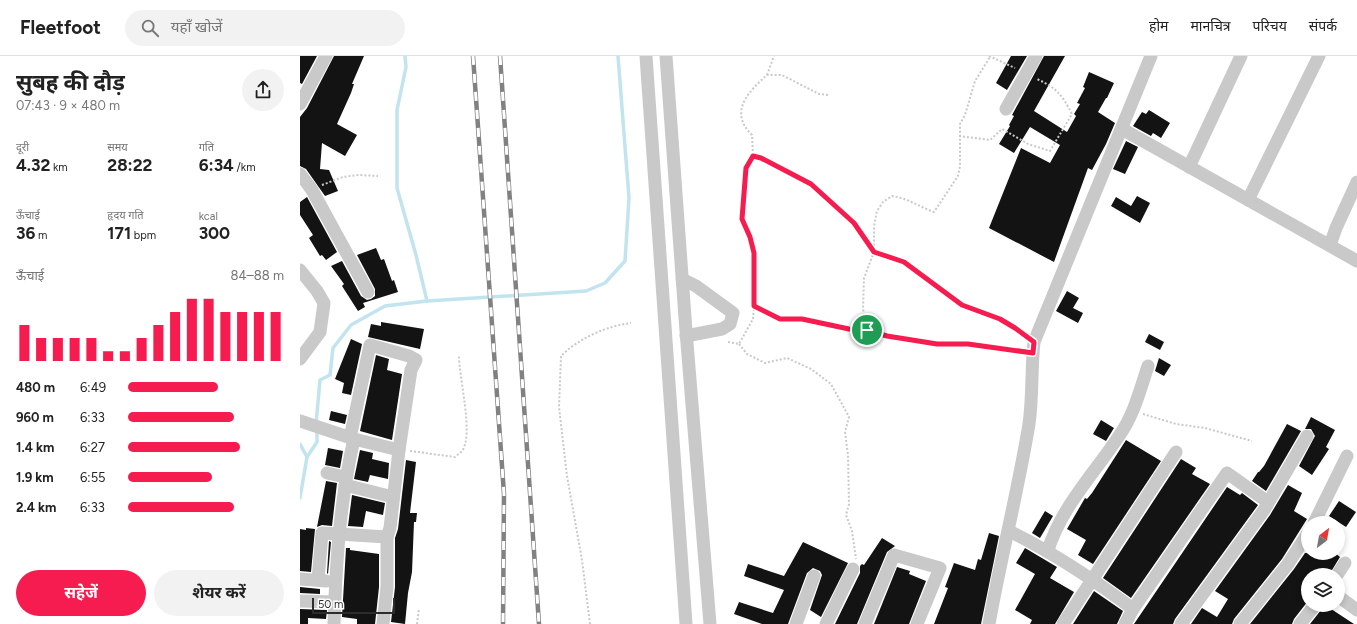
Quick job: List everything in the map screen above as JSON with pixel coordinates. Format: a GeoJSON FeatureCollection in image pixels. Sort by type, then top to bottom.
{"type":"FeatureCollection","features":[{"type":"Feature","properties":{"kind":"street"},"geometry":{"type":"LineString","coordinates":[[301,98],[326,56]]}},
{"type":"Feature","properties":{"kind":"street"},"geometry":{"type":"LineString","coordinates":[[646,56],[686,624]]}},
{"type":"Feature","properties":{"kind":"street"},"geometry":{"type":"LineString","coordinates":[[1006,109],[1036,56]]}},
{"type":"Feature","properties":{"kind":"street"},"geometry":{"type":"LineString","coordinates":[[1189,167],[1242,56]]}},
{"type":"Feature","properties":{"kind":"street"},"geometry":{"type":"LineString","coordinates":[[1248,200],[1320,56]]}},
{"type":"Feature","properties":{"kind":"street"},"geometry":{"type":"LineString","coordinates":[[667,57],[686,336],[710,624]]}},
{"type":"Feature","properties":{"kind":"street"},"geometry":{"type":"LineString","coordinates":[[990,624],[1009,531],[1031,409],[1034,365],[1033,347],[1150,57]]}},
{"type":"Feature","properties":{"kind":"street"},"geometry":{"type":"LineString","coordinates":[[1122,129],[1330,245],[1357,262]]}},
{"type":"Feature","properties":{"kind":"street"},"geometry":{"type":"LineString","coordinates":[[300,174],[312,190],[368,292]]}},
{"type":"Feature","properties":{"kind":"street"},"geometry":{"type":"LineString","coordinates":[[1330,245],[1357,182]]}},
{"type":"Feature","properties":{"kind":"street"},"geometry":{"type":"LineString","coordinates":[[300,270],[324,303],[320,332],[300,359]]}},
{"type":"Feature","properties":{"kind":"street"},"geometry":{"type":"LineString","coordinates":[[682,279],[696,286],[732,313],[730,324],[722,329],[686,336]]}},
{"type":"Feature","properties":{"kind":"street"},"geometry":{"type":"LineString","coordinates":[[334,624],[336,582],[345,481],[370,345],[409,356],[416,360],[412,370],[399,450],[390,528],[387,537],[387,587],[383,624]]}},
{"type":"Feature","properties":{"kind":"street"},"geometry":{"type":"LineString","coordinates":[[1048,550],[1052,536],[1074,498],[1119,436],[1134,411],[1148,366]]}},
{"type":"Feature","properties":{"kind":"street"},"geometry":{"type":"LineString","coordinates":[[302,423],[330,430],[352,439],[399,450]]}},
{"type":"Feature","properties":{"kind":"street"},"geometry":{"type":"LineString","coordinates":[[1181,624],[1268,502],[1307,436]]}},
{"type":"Feature","properties":{"kind":"street"},"geometry":{"type":"LineString","coordinates":[[1063,624],[1176,452]]}},
{"type":"Feature","properties":{"kind":"street"},"geometry":{"type":"LineString","coordinates":[[1317,516],[1347,456]]}},
{"type":"Feature","properties":{"kind":"street"},"geometry":{"type":"LineString","coordinates":[[327,473],[345,481],[393,497]]}},
{"type":"Feature","properties":{"kind":"street"},"geometry":{"type":"LineString","coordinates":[[1125,624],[1133,609],[1227,473],[1268,502]]}},
{"type":"Feature","properties":{"kind":"street"},"geometry":{"type":"LineString","coordinates":[[1009,531],[1048,550],[1092,578],[1133,609]]}},
{"type":"Feature","properties":{"kind":"street"},"geometry":{"type":"LineString","coordinates":[[318,580],[322,533],[387,537]]}},
{"type":"Feature","properties":{"kind":"street"},"geometry":{"type":"LineString","coordinates":[[1240,624],[1288,564],[1301,544]]}},
{"type":"Feature","properties":{"kind":"street"},"geometry":{"type":"LineString","coordinates":[[865,624],[894,555],[940,568],[917,624]]}},
{"type":"Feature","properties":{"kind":"street"},"geometry":{"type":"LineString","coordinates":[[1341,568],[1345,562]]}},
{"type":"Feature","properties":{"kind":"street"},"geometry":{"type":"LineString","coordinates":[[826,624],[853,569]]}},
{"type":"Feature","properties":{"kind":"street"},"geometry":{"type":"LineString","coordinates":[[796,624],[814,576]]}},
{"type":"Feature","properties":{"kind":"street"},"geometry":{"type":"LineString","coordinates":[[300,579],[336,582]]}},
{"type":"Feature","properties":{"kind":"street"},"geometry":{"type":"LineString","coordinates":[[300,601],[335,602]]}},
{"type":"Feature","properties":{"kind":"street"},"geometry":{"type":"LineString","coordinates":[[1345,601],[1357,610]]}},
{"type":"Feature","properties":{"kind":"street"},"geometry":{"type":"LineString","coordinates":[[1300,624],[1309,612]]}},
{"type":"Feature","properties":{"kind":"path"},"geometry":{"type":"LineString","coordinates":[[739,344],[752,319],[754,306],[754,253],[750,237],[742,219],[746,168],[753,156],[752,135],[746,129],[742,117],[742,106],[748,93],[767,75],[774,56]]}},
{"type":"Feature","properties":{"kind":"path"},"geometry":{"type":"LineString","coordinates":[[867,330],[863,309],[864,278],[874,252],[874,226],[877,210],[883,202],[892,196],[903,197],[934,212],[958,176],[960,166],[959,136],[960,124],[965,115],[976,81],[990,57],[1053,86],[1061,95],[1072,114],[1050,151],[1028,144],[1002,129],[990,140],[959,136]]}},
{"type":"Feature","properties":{"kind":"path"},"geometry":{"type":"LineString","coordinates":[[767,75],[782,75],[819,94],[829,95]]}},
{"type":"Feature","properties":{"kind":"path"},"geometry":{"type":"LineString","coordinates":[[753,156],[761,158],[811,184],[854,223],[874,252],[904,262],[962,305],[1000,319],[1015,328],[1033,347]]}},
{"type":"Feature","properties":{"kind":"path"},"geometry":{"type":"LineString","coordinates":[[312,190],[343,177],[358,175],[378,176]]}},
{"type":"Feature","properties":{"kind":"path"},"geometry":{"type":"LineString","coordinates":[[754,306],[780,319],[802,319],[849,329],[867,330],[887,336],[937,344],[1033,347]]}},
{"type":"Feature","properties":{"kind":"path"},"geometry":{"type":"LineString","coordinates":[[590,624],[582,560],[567,476],[559,407],[560,356],[570,347],[599,332],[631,323]]}},
{"type":"Feature","properties":{"kind":"path"},"geometry":{"type":"LineString","coordinates":[[728,342],[739,344],[747,354],[765,363],[787,358],[811,369],[831,384],[848,417],[845,432],[848,455],[849,504],[846,515],[855,544],[857,562],[853,569]]}},
{"type":"Feature","properties":{"kind":"path"},"geometry":{"type":"LineString","coordinates":[[399,450],[455,457],[463,450],[467,433],[459,356]]}},
{"type":"Feature","properties":{"kind":"path"},"geometry":{"type":"LineString","coordinates":[[1134,411],[1162,420],[1205,428],[1252,441]]}},
{"type":"Feature","properties":{"kind":"path"},"geometry":{"type":"LineString","coordinates":[[417,624],[419,608]]}},
{"type":"Feature","properties":{"kind":"building"},"geometry":{"type":"Polygon","coordinates":[[[300,56],[317,56],[302,84],[300,83],[300,56]]]}},
{"type":"Feature","properties":{"kind":"building"},"geometry":{"type":"Polygon","coordinates":[[[334,56],[364,56],[352,84],[354,84],[351,93],[337,124],[357,135],[345,156],[322,143],[320,169],[329,170],[338,191],[325,196],[306,169],[300,166],[300,117],[307,108],[334,56]]]}},
{"type":"Feature","properties":{"kind":"building"},"geometry":{"type":"Polygon","coordinates":[[[1011,56],[1027,56],[1007,90],[996,83],[1011,56]]]}},
{"type":"Feature","properties":{"kind":"building"},"geometry":{"type":"Polygon","coordinates":[[[1044,56],[1065,56],[1034,111],[1067,132],[1076,116],[1074,114],[1080,104],[1077,103],[1085,88],[1083,87],[1089,72],[1114,83],[1098,112],[1115,123],[1092,170],[1088,168],[1054,262],[989,228],[1021,148],[1050,163],[1060,145],[1030,127],[1014,153],[999,144],[1010,126],[1009,125],[1014,116],[1012,115],[1044,56]]]}},
{"type":"Feature","properties":{"kind":"building"},"geometry":{"type":"Polygon","coordinates":[[[1149,110],[1170,123],[1161,138],[1153,133],[1151,136],[1133,126],[1142,112],[1146,114],[1149,110]]]}},
{"type":"Feature","properties":{"kind":"building"},"geometry":{"type":"Polygon","coordinates":[[[1126,141],[1138,147],[1125,174],[1113,169],[1126,141]]]}},
{"type":"Feature","properties":{"kind":"building"},"geometry":{"type":"Polygon","coordinates":[[[1137,196],[1150,203],[1140,223],[1111,206],[1116,197],[1131,206],[1137,196]]]}},
{"type":"Feature","properties":{"kind":"building"},"geometry":{"type":"Polygon","coordinates":[[[307,197],[337,252],[326,260],[322,255],[320,256],[309,238],[313,235],[300,215],[300,202],[307,197]]]}},
{"type":"Feature","properties":{"kind":"building"},"geometry":{"type":"Polygon","coordinates":[[[376,248],[381,260],[384,259],[392,281],[394,280],[398,292],[363,303],[365,307],[358,311],[342,286],[344,284],[331,266],[342,261],[361,296],[367,300],[371,299],[375,296],[375,289],[357,255],[376,248]]]}},
{"type":"Feature","properties":{"kind":"building"},"geometry":{"type":"Polygon","coordinates":[[[1067,291],[1079,298],[1073,308],[1083,313],[1078,323],[1056,311],[1067,291]]]}},
{"type":"Feature","properties":{"kind":"building"},"geometry":{"type":"Polygon","coordinates":[[[381,322],[424,329],[420,349],[368,337],[371,324],[381,326],[381,322]]]}},
{"type":"Feature","properties":{"kind":"building"},"geometry":{"type":"Polygon","coordinates":[[[1149,334],[1164,342],[1160,350],[1145,342],[1149,334]]]}},
{"type":"Feature","properties":{"kind":"building"},"geometry":{"type":"Polygon","coordinates":[[[351,339],[362,344],[351,395],[342,393],[344,383],[335,379],[351,339]]]}},
{"type":"Feature","properties":{"kind":"building"},"geometry":{"type":"Polygon","coordinates":[[[376,355],[389,359],[387,370],[402,374],[392,440],[360,431],[376,355]]]}},
{"type":"Feature","properties":{"kind":"building"},"geometry":{"type":"Polygon","coordinates":[[[1159,358],[1171,365],[1164,376],[1155,371],[1159,358]]]}},
{"type":"Feature","properties":{"kind":"building"},"geometry":{"type":"Polygon","coordinates":[[[331,411],[347,415],[345,424],[329,420],[331,411]]]}},
{"type":"Feature","properties":{"kind":"building"},"geometry":{"type":"Polygon","coordinates":[[[1311,417],[1335,430],[1326,447],[1329,449],[1312,475],[1299,466],[1315,436],[1311,429],[1305,429],[1311,417]]]}},
{"type":"Feature","properties":{"kind":"building"},"geometry":{"type":"Polygon","coordinates":[[[1101,420],[1114,428],[1106,441],[1093,434],[1101,420]]]}},
{"type":"Feature","properties":{"kind":"building"},"geometry":{"type":"Polygon","coordinates":[[[1287,424],[1301,431],[1266,491],[1252,481],[1264,466],[1287,424]]]}},
{"type":"Feature","properties":{"kind":"building"},"geometry":{"type":"Polygon","coordinates":[[[1126,440],[1161,461],[1093,564],[1078,555],[1086,540],[1067,529],[1085,498],[1087,499],[1092,493],[1126,440]]]}},
{"type":"Feature","properties":{"kind":"building"},"geometry":{"type":"Polygon","coordinates":[[[328,448],[343,451],[340,468],[325,465],[328,448]]]}},
{"type":"Feature","properties":{"kind":"building"},"geometry":{"type":"Polygon","coordinates":[[[360,450],[373,453],[372,459],[389,463],[388,479],[370,475],[368,482],[354,479],[360,450]]]}},
{"type":"Feature","properties":{"kind":"building"},"geometry":{"type":"Polygon","coordinates":[[[1181,459],[1196,468],[1192,474],[1210,484],[1131,598],[1103,578],[1181,459]]]}},
{"type":"Feature","properties":{"kind":"building"},"geometry":{"type":"Polygon","coordinates":[[[406,460],[416,462],[410,513],[417,513],[416,522],[414,522],[412,572],[405,624],[391,622],[395,587],[395,538],[398,529],[406,460]]]}},
{"type":"Feature","properties":{"kind":"building"},"geometry":{"type":"Polygon","coordinates":[[[326,481],[337,483],[332,526],[322,525],[317,527],[326,481]]]}},
{"type":"Feature","properties":{"kind":"building"},"geometry":{"type":"Polygon","coordinates":[[[1288,485],[1302,493],[1294,511],[1302,516],[1301,529],[1282,559],[1234,619],[1232,624],[1191,624],[1202,608],[1217,617],[1228,599],[1215,591],[1270,515],[1288,485]]]}},
{"type":"Feature","properties":{"kind":"building"},"geometry":{"type":"Polygon","coordinates":[[[1227,487],[1240,495],[1242,493],[1258,505],[1175,619],[1173,624],[1134,624],[1227,487]]]}},
{"type":"Feature","properties":{"kind":"building"},"geometry":{"type":"Polygon","coordinates":[[[352,495],[385,503],[383,515],[366,511],[363,527],[348,526],[352,495]]]}},
{"type":"Feature","properties":{"kind":"building"},"geometry":{"type":"Polygon","coordinates":[[[1339,501],[1356,512],[1346,527],[1345,516],[1329,516],[1339,501]]]}},
{"type":"Feature","properties":{"kind":"building"},"geometry":{"type":"Polygon","coordinates":[[[1045,511],[1053,516],[1040,538],[1032,533],[1045,511]]]}},
{"type":"Feature","properties":{"kind":"building"},"geometry":{"type":"Polygon","coordinates":[[[306,528],[315,529],[311,572],[300,571],[300,529],[306,530],[306,528]]]}},
{"type":"Feature","properties":{"kind":"building"},"geometry":{"type":"Polygon","coordinates":[[[989,533],[999,536],[981,624],[934,624],[948,588],[945,587],[954,563],[975,570],[978,559],[981,560],[989,533]]]}},
{"type":"Feature","properties":{"kind":"building"},"geometry":{"type":"Polygon","coordinates":[[[882,538],[895,546],[887,552],[857,624],[835,624],[860,573],[860,566],[862,564],[864,565],[882,538]]]}},
{"type":"Feature","properties":{"kind":"building"},"geometry":{"type":"Polygon","coordinates":[[[329,541],[331,542],[328,574],[327,573],[329,541]]]}},
{"type":"Feature","properties":{"kind":"building"},"geometry":{"type":"Polygon","coordinates":[[[803,542],[848,563],[821,617],[810,610],[822,575],[820,571],[813,568],[807,573],[788,624],[762,624],[734,614],[739,602],[773,613],[784,590],[744,576],[748,564],[784,576],[803,542]]]}},
{"type":"Feature","properties":{"kind":"building"},"geometry":{"type":"Polygon","coordinates":[[[346,548],[350,548],[350,550],[379,554],[379,587],[375,624],[357,624],[357,619],[342,617],[346,548]]]}},
{"type":"Feature","properties":{"kind":"building"},"geometry":{"type":"Polygon","coordinates":[[[1025,548],[1057,567],[1050,578],[1074,592],[1055,624],[1030,624],[1032,620],[1015,610],[1035,574],[1016,563],[1025,548]]]}},
{"type":"Feature","properties":{"kind":"building"},"geometry":{"type":"Polygon","coordinates":[[[1301,559],[1338,560],[1333,568],[1301,568],[1301,610],[1292,624],[1250,624],[1301,559]]]}},
{"type":"Feature","properties":{"kind":"building"},"geometry":{"type":"Polygon","coordinates":[[[897,567],[910,571],[909,574],[926,581],[909,624],[874,624],[897,567]]]}},
{"type":"Feature","properties":{"kind":"building"},"geometry":{"type":"Polygon","coordinates":[[[300,587],[320,589],[320,594],[300,593],[300,587]]]}},
{"type":"Feature","properties":{"kind":"building"},"geometry":{"type":"Polygon","coordinates":[[[1094,591],[1123,611],[1117,624],[1073,624],[1094,591]]]}},
{"type":"Feature","properties":{"kind":"building"},"geometry":{"type":"Polygon","coordinates":[[[300,609],[327,610],[326,619],[308,618],[308,624],[300,624],[300,609]]]}},
{"type":"Feature","properties":{"kind":"building"},"geometry":{"type":"Polygon","coordinates":[[[1319,612],[1336,612],[1354,624],[1310,624],[1319,612]]]}},
{"type":"Feature","properties":{"kind":"waterway"},"geometry":{"type":"LineString","coordinates":[[405,56],[406,67],[397,110],[397,188],[427,301]]}},
{"type":"Feature","properties":{"kind":"waterway"},"geometry":{"type":"LineString","coordinates":[[316,424],[320,380],[330,375],[333,348],[351,325],[385,306],[427,301],[586,291],[605,283],[625,261],[629,198],[618,56]]}},
{"type":"Feature","properties":{"kind":"waterway"},"geometry":{"type":"LineString","coordinates":[[300,498],[307,457],[317,442],[317,430]]}},
{"type":"Feature","properties":{"kind":"waterway"},"geometry":{"type":"LineString","coordinates":[[300,444],[307,457]]}},
{"type":"Feature","properties":{"kind":"railway"},"geometry":{"type":"LineString","coordinates":[[473,56],[504,494],[503,624]]}},
{"type":"Feature","properties":{"kind":"railway"},"geometry":{"type":"LineString","coordinates":[[500,56],[539,624]]}},
{"type":"Feature","properties":{"kind":"route"},"geometry":{"type":"LineString","coordinates":[[753,156],[761,158],[811,184],[854,223],[874,252],[904,262],[962,305],[1000,319],[1015,328],[1034,342],[1033,353],[987,348],[968,344],[937,344],[887,336],[867,330],[849,329],[802,319],[780,319],[754,306],[754,253],[750,237],[742,219],[746,168],[753,156]]}}]}
